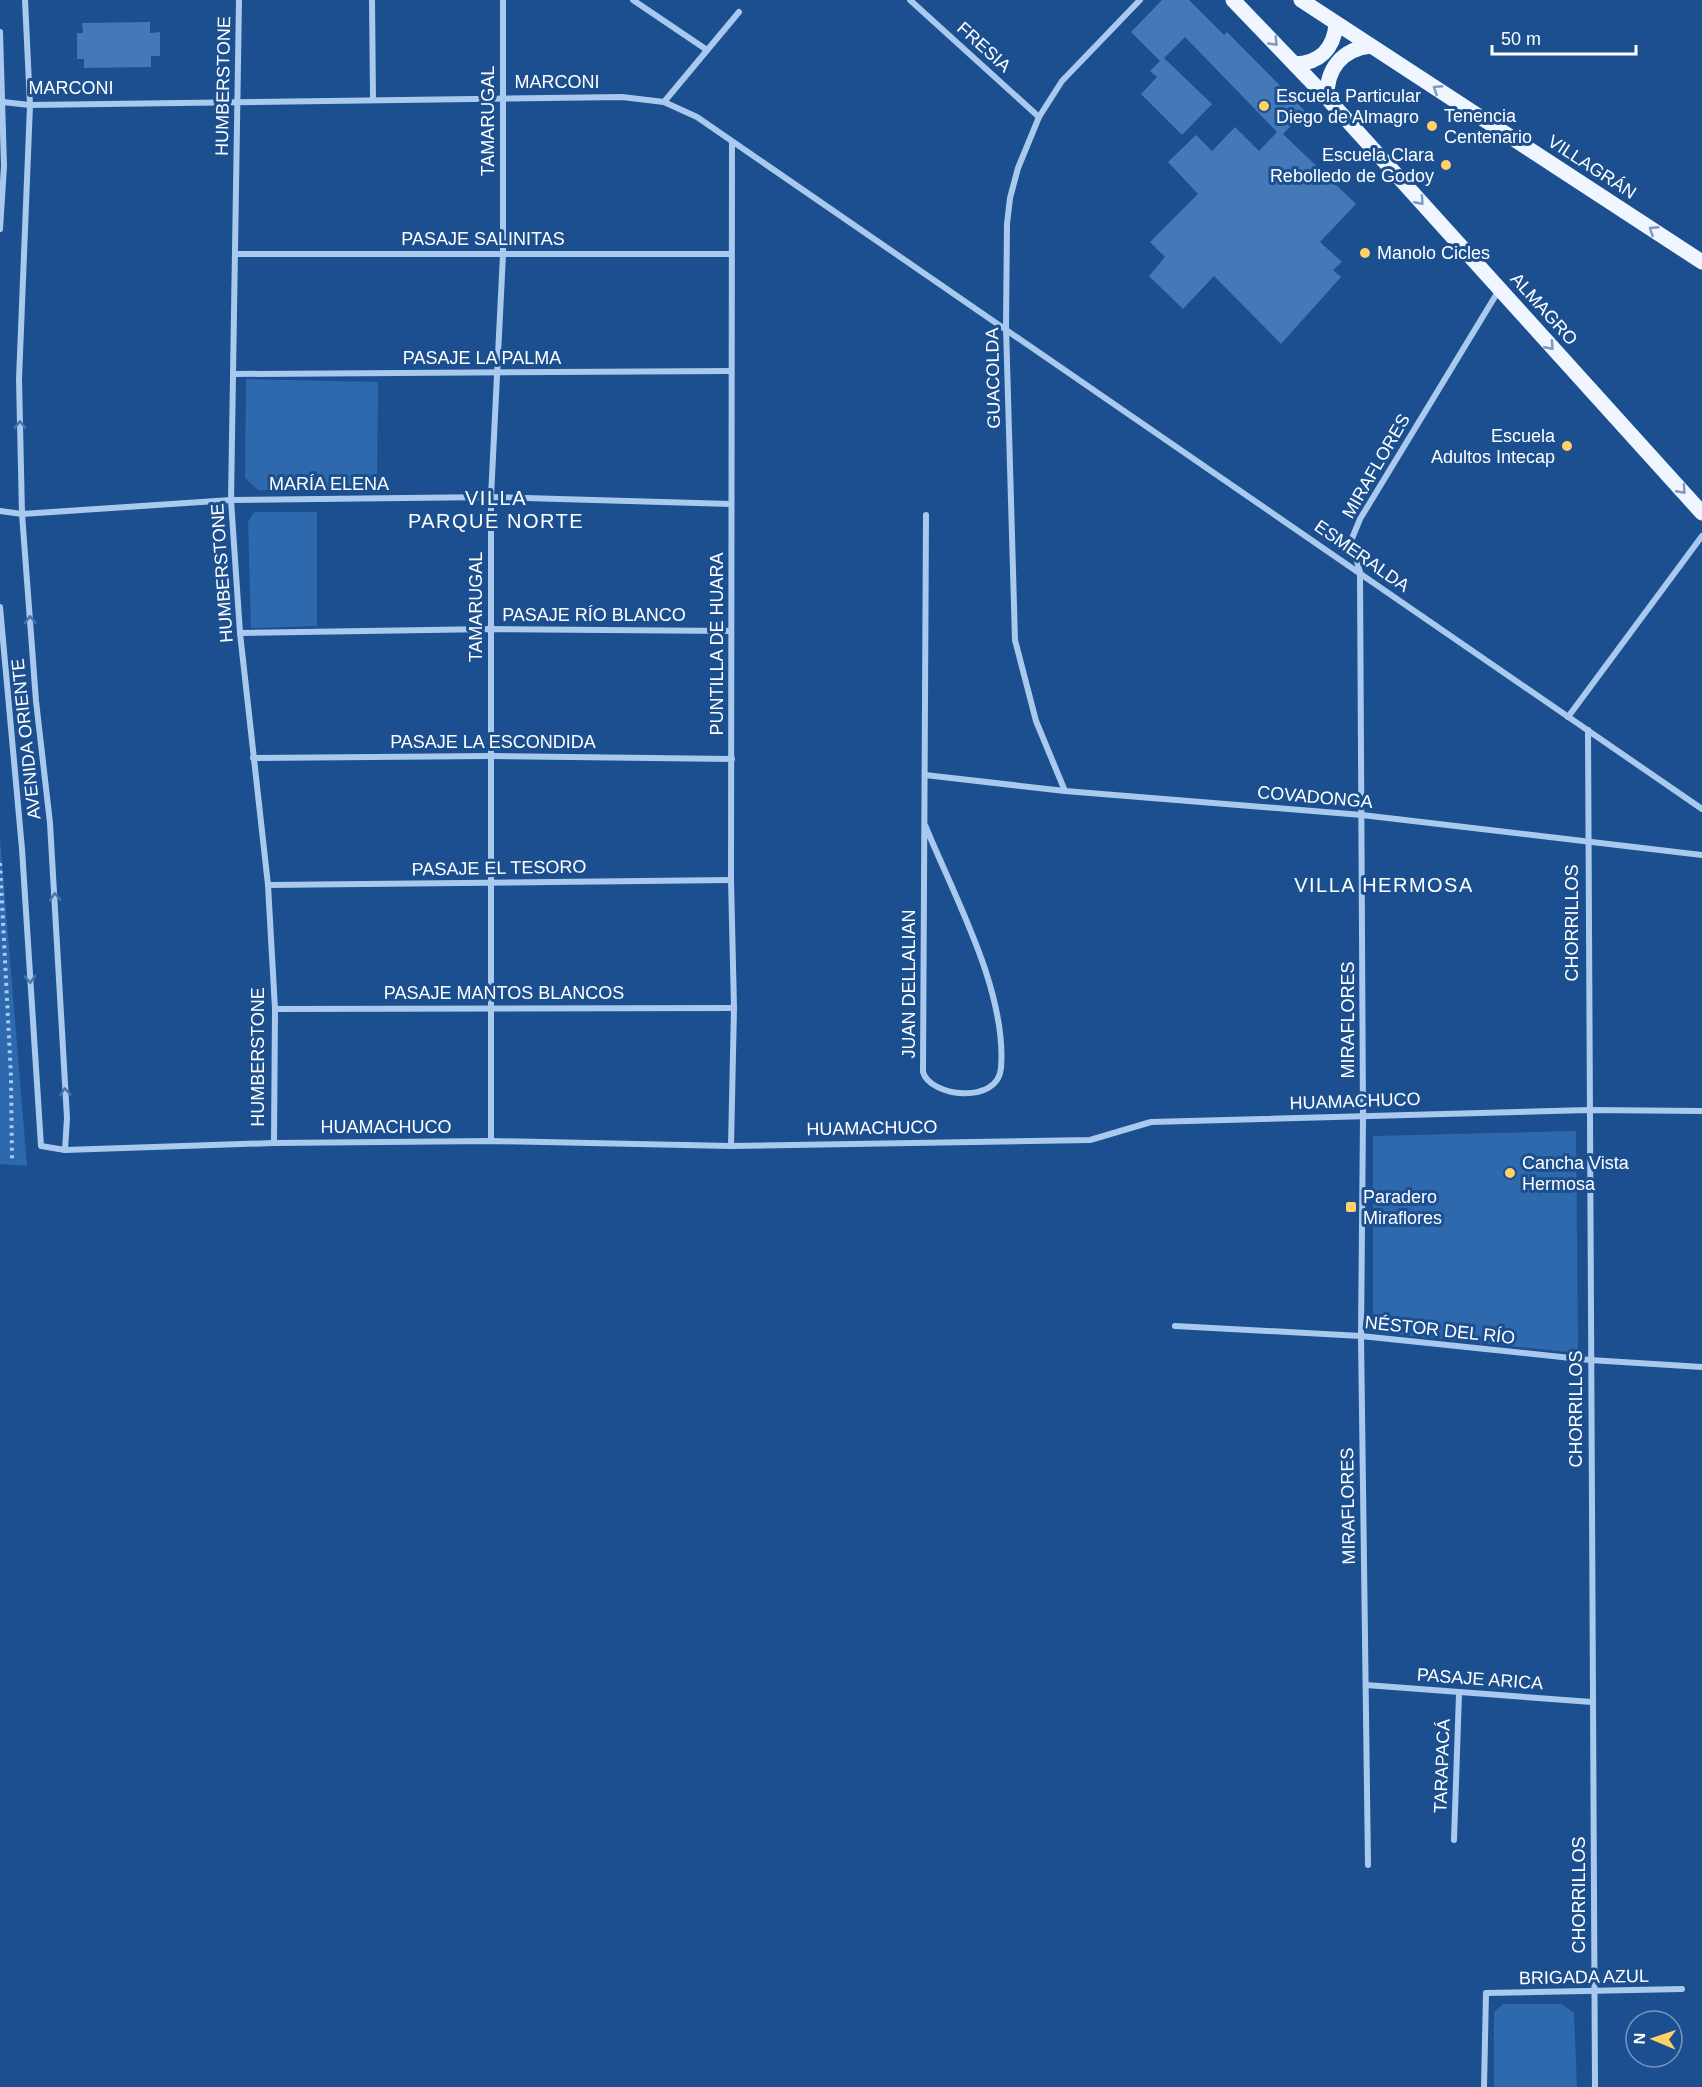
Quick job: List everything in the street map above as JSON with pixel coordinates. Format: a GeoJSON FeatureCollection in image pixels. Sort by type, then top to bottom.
{"type":"FeatureCollection","features":[{"type":"Feature","properties":{"kind":"main road","name":"ALMAGRO"},"geometry":{"type":"LineString","coordinates":[[1233,0],[1327,98],[1702,513]]}},
{"type":"Feature","properties":{"kind":"main road","name":"VILLAGRÁN"},"geometry":{"type":"LineString","coordinates":[[1301,0],[1702,262]]}},
{"type":"Feature","properties":{"kind":"main road"},"geometry":{"type":"LineString","coordinates":[[1295,64],[1313,61],[1322,56],[1332,42],[1336,24]]}},
{"type":"Feature","properties":{"kind":"main road"},"geometry":{"type":"LineString","coordinates":[[1327,98],[1329,76],[1334,66],[1350,51],[1371,46]]}},
{"type":"Feature","properties":{"kind":"street","name":"AVENIDA ORIENTE"},"geometry":{"type":"LineString","coordinates":[[25,0],[30,105],[19,379],[22,514],[35,690],[50,823],[67,1118],[65,1150]]}},
{"type":"Feature","properties":{"kind":"street","name":"HUMBERSTONE"},"geometry":{"type":"LineString","coordinates":[[239,0],[231,500],[240,633],[268,885],[275,1009],[274,1143]]}},
{"type":"Feature","properties":{"kind":"street"},"geometry":{"type":"LineString","coordinates":[[372,0],[373,98]]}},
{"type":"Feature","properties":{"kind":"street","name":"TAMARUGAL"},"geometry":{"type":"LineString","coordinates":[[491,1142],[491,497],[499,373],[503,254],[503,0]]}},
{"type":"Feature","properties":{"kind":"street"},"geometry":{"type":"LineString","coordinates":[[633,0],[707,50]]}},
{"type":"Feature","properties":{"kind":"street","name":"FRESIA"},"geometry":{"type":"LineString","coordinates":[[910,0],[1039,117]]}},
{"type":"Feature","properties":{"kind":"street","name":"GUACOLDA"},"geometry":{"type":"LineString","coordinates":[[1065,791],[1036,721],[1015,640],[1006,327],[1010,198],[1021,158],[1039,117],[1062,81],[1140,0]]}},
{"type":"Feature","properties":{"kind":"street"},"geometry":{"type":"LineString","coordinates":[[664,102],[739,12]]}},
{"type":"Feature","properties":{"kind":"street"},"geometry":{"type":"LineString","coordinates":[[0,32],[3,102],[0,229]]}},
{"type":"Feature","properties":{"kind":"street","name":"MARCONI"},"geometry":{"type":"LineString","coordinates":[[3,102],[30,105],[373,98],[622,97],[664,102],[697,117],[1006,327]]}},
{"type":"Feature","properties":{"kind":"street","name":"PUNTILLA DE HUARA"},"geometry":{"type":"LineString","coordinates":[[731,1146],[734,1008],[731,880],[730,254],[732,142]]}},
{"type":"Feature","properties":{"kind":"street","name":"PASAJE SALINITAS"},"geometry":{"type":"LineString","coordinates":[[235,254],[730,254]]}},
{"type":"Feature","properties":{"kind":"street","name":"MIRAFLORES"},"geometry":{"type":"LineString","coordinates":[[1368,1865],[1361,1336],[1363,1116],[1360,572],[1351,541],[1360,519],[1499,289]]}},
{"type":"Feature","properties":{"kind":"street","name":"ESMERALDA"},"geometry":{"type":"LineString","coordinates":[[1006,327],[1702,809]]}},
{"type":"Feature","properties":{"kind":"street","name":"PASAJE LA PALMA"},"geometry":{"type":"LineString","coordinates":[[234,374],[731,371]]}},
{"type":"Feature","properties":{"kind":"street","name":"MARÍA ELENA"},"geometry":{"type":"LineString","coordinates":[[0,512],[22,514],[231,500],[491,497],[732,504]]}},
{"type":"Feature","properties":{"kind":"street","name":"JUAN DELLALIAN"},"geometry":{"type":"LineString","coordinates":[[925,825],[993,989],[1002,1039],[1001,1069],[994,1086],[985,1092],[938,1089],[927,1082],[923,1072],[926,515]]}},
{"type":"Feature","properties":{"kind":"street"},"geometry":{"type":"LineString","coordinates":[[1568,717],[1702,536]]}},
{"type":"Feature","properties":{"kind":"street","name":"AVENIDA ORIENTE"},"geometry":{"type":"LineString","coordinates":[[0,607],[22,849],[41,1146]]}},
{"type":"Feature","properties":{"kind":"street","name":"PASAJE RÍO BLANCO"},"geometry":{"type":"LineString","coordinates":[[240,633],[491,629],[731,631]]}},
{"type":"Feature","properties":{"kind":"street","name":"CHORRILLOS"},"geometry":{"type":"LineString","coordinates":[[1588,730],[1588,1110],[1595,2087]]}},
{"type":"Feature","properties":{"kind":"street","name":"PASAJE LA ESCONDIDA"},"geometry":{"type":"LineString","coordinates":[[253,758],[491,756],[732,759]]}},
{"type":"Feature","properties":{"kind":"street","name":"COVADONGA"},"geometry":{"type":"LineString","coordinates":[[925,775],[1065,791],[1362,816],[1702,855]]}},
{"type":"Feature","properties":{"kind":"street","name":"PASAJE EL TESORO"},"geometry":{"type":"LineString","coordinates":[[268,885],[731,880]]}},
{"type":"Feature","properties":{"kind":"street","name":"PASAJE MANTOS BLANCOS"},"geometry":{"type":"LineString","coordinates":[[275,1009],[734,1008]]}},
{"type":"Feature","properties":{"kind":"street","name":"HUAMACHUCO"},"geometry":{"type":"LineString","coordinates":[[41,1146],[65,1150],[274,1143],[491,1142],[731,1146],[1089,1140],[1151,1122],[1588,1110],[1702,1112]]}},
{"type":"Feature","properties":{"kind":"street","name":"NÉSTOR DEL RÍO"},"geometry":{"type":"LineString","coordinates":[[1175,1326],[1361,1336],[1590,1360],[1702,1367]]}},
{"type":"Feature","properties":{"kind":"street","name":"PASAJE ARICA"},"geometry":{"type":"LineString","coordinates":[[1366,1685],[1459,1694],[1592,1702]]}},
{"type":"Feature","properties":{"kind":"street","name":"TARAPACÁ"},"geometry":{"type":"LineString","coordinates":[[1454,1840],[1459,1694]]}},
{"type":"Feature","properties":{"kind":"street","name":"BRIGADA AZUL"},"geometry":{"type":"LineString","coordinates":[[1484,2087],[1486,1993],[1682,1989]]}},
{"type":"Feature","properties":{"kind":"path"},"geometry":{"type":"LineString","coordinates":[[0,863],[11,1077],[12,1161]]}},
{"type":"Feature","properties":{"kind":"shaded area"},"geometry":{"type":"Polygon","coordinates":[[[246,379],[378,382],[377,490],[258,490],[245,478],[246,379]]]}},
{"type":"Feature","properties":{"kind":"shaded area"},"geometry":{"type":"Polygon","coordinates":[[[254,512],[317,512],[317,626],[251,628],[248,522],[254,512]]]}},
{"type":"Feature","properties":{"kind":"shaded area"},"geometry":{"type":"Polygon","coordinates":[[[0,838],[27,1166],[0,1164],[0,838]]]}},
{"type":"Feature","properties":{"kind":"shaded area"},"geometry":{"type":"Polygon","coordinates":[[[1576,1131],[1578,1353],[1373,1332],[1373,1136],[1576,1131]]]}},
{"type":"Feature","properties":{"kind":"shaded area"},"geometry":{"type":"Polygon","coordinates":[[[1503,2004],[1562,2004],[1574,2013],[1577,2087],[1494,2087],[1494,2012],[1503,2004]]]}},
{"type":"Feature","properties":{"kind":"building"},"geometry":{"type":"Polygon","coordinates":[[[1162,0],[1189,0],[1224,35],[1227,32],[1305,111],[1283,134],[1356,204],[1320,242],[1342,262],[1333,270],[1341,277],[1281,344],[1214,276],[1183,309],[1149,276],[1165,257],[1150,242],[1198,194],[1168,162],[1196,135],[1212,151],[1235,127],[1259,151],[1277,132],[1185,37],[1164,58],[1212,104],[1182,135],[1141,94],[1157,77],[1150,71],[1160,61],[1131,32],[1162,0]]]}},
{"type":"Feature","properties":{"kind":"building"},"geometry":{"type":"Polygon","coordinates":[[[150,22],[150,33],[160,32],[160,56],[151,56],[151,67],[84,68],[84,59],[77,59],[77,33],[83,33],[82,23],[150,22]]]}},
{"type":"Feature","properties":{"kind":"place","name":"Escuela Particular Diego de Almagro"},"geometry":{"type":"Point","coordinates":[1264,106]}},
{"type":"Feature","properties":{"kind":"place","name":"Tenencia Centenario"},"geometry":{"type":"Point","coordinates":[1432,126]}},
{"type":"Feature","properties":{"kind":"place","name":"Escuela Clara Rebolledo de Godoy"},"geometry":{"type":"Point","coordinates":[1446,165]}},
{"type":"Feature","properties":{"kind":"place","name":"Manolo Cicles"},"geometry":{"type":"Point","coordinates":[1365,253]}},
{"type":"Feature","properties":{"kind":"place","name":"Escuela Adultos Intecap"},"geometry":{"type":"Point","coordinates":[1567,446]}},
{"type":"Feature","properties":{"kind":"place","name":"Cancha Vista Hermosa"},"geometry":{"type":"Point","coordinates":[1510,1173]}},
{"type":"Feature","properties":{"kind":"place","name":"Paradero Miraflores"},"geometry":{"type":"Point","coordinates":[1351,1207]}},
{"type":"Feature","properties":{"kind":"district","name":"VILLA PARQUE NORTE"},"geometry":{"type":"Point","coordinates":[496,510]}},
{"type":"Feature","properties":{"kind":"district","name":"VILLA HERMOSA"},"geometry":{"type":"Point","coordinates":[1384,885]}}]}
